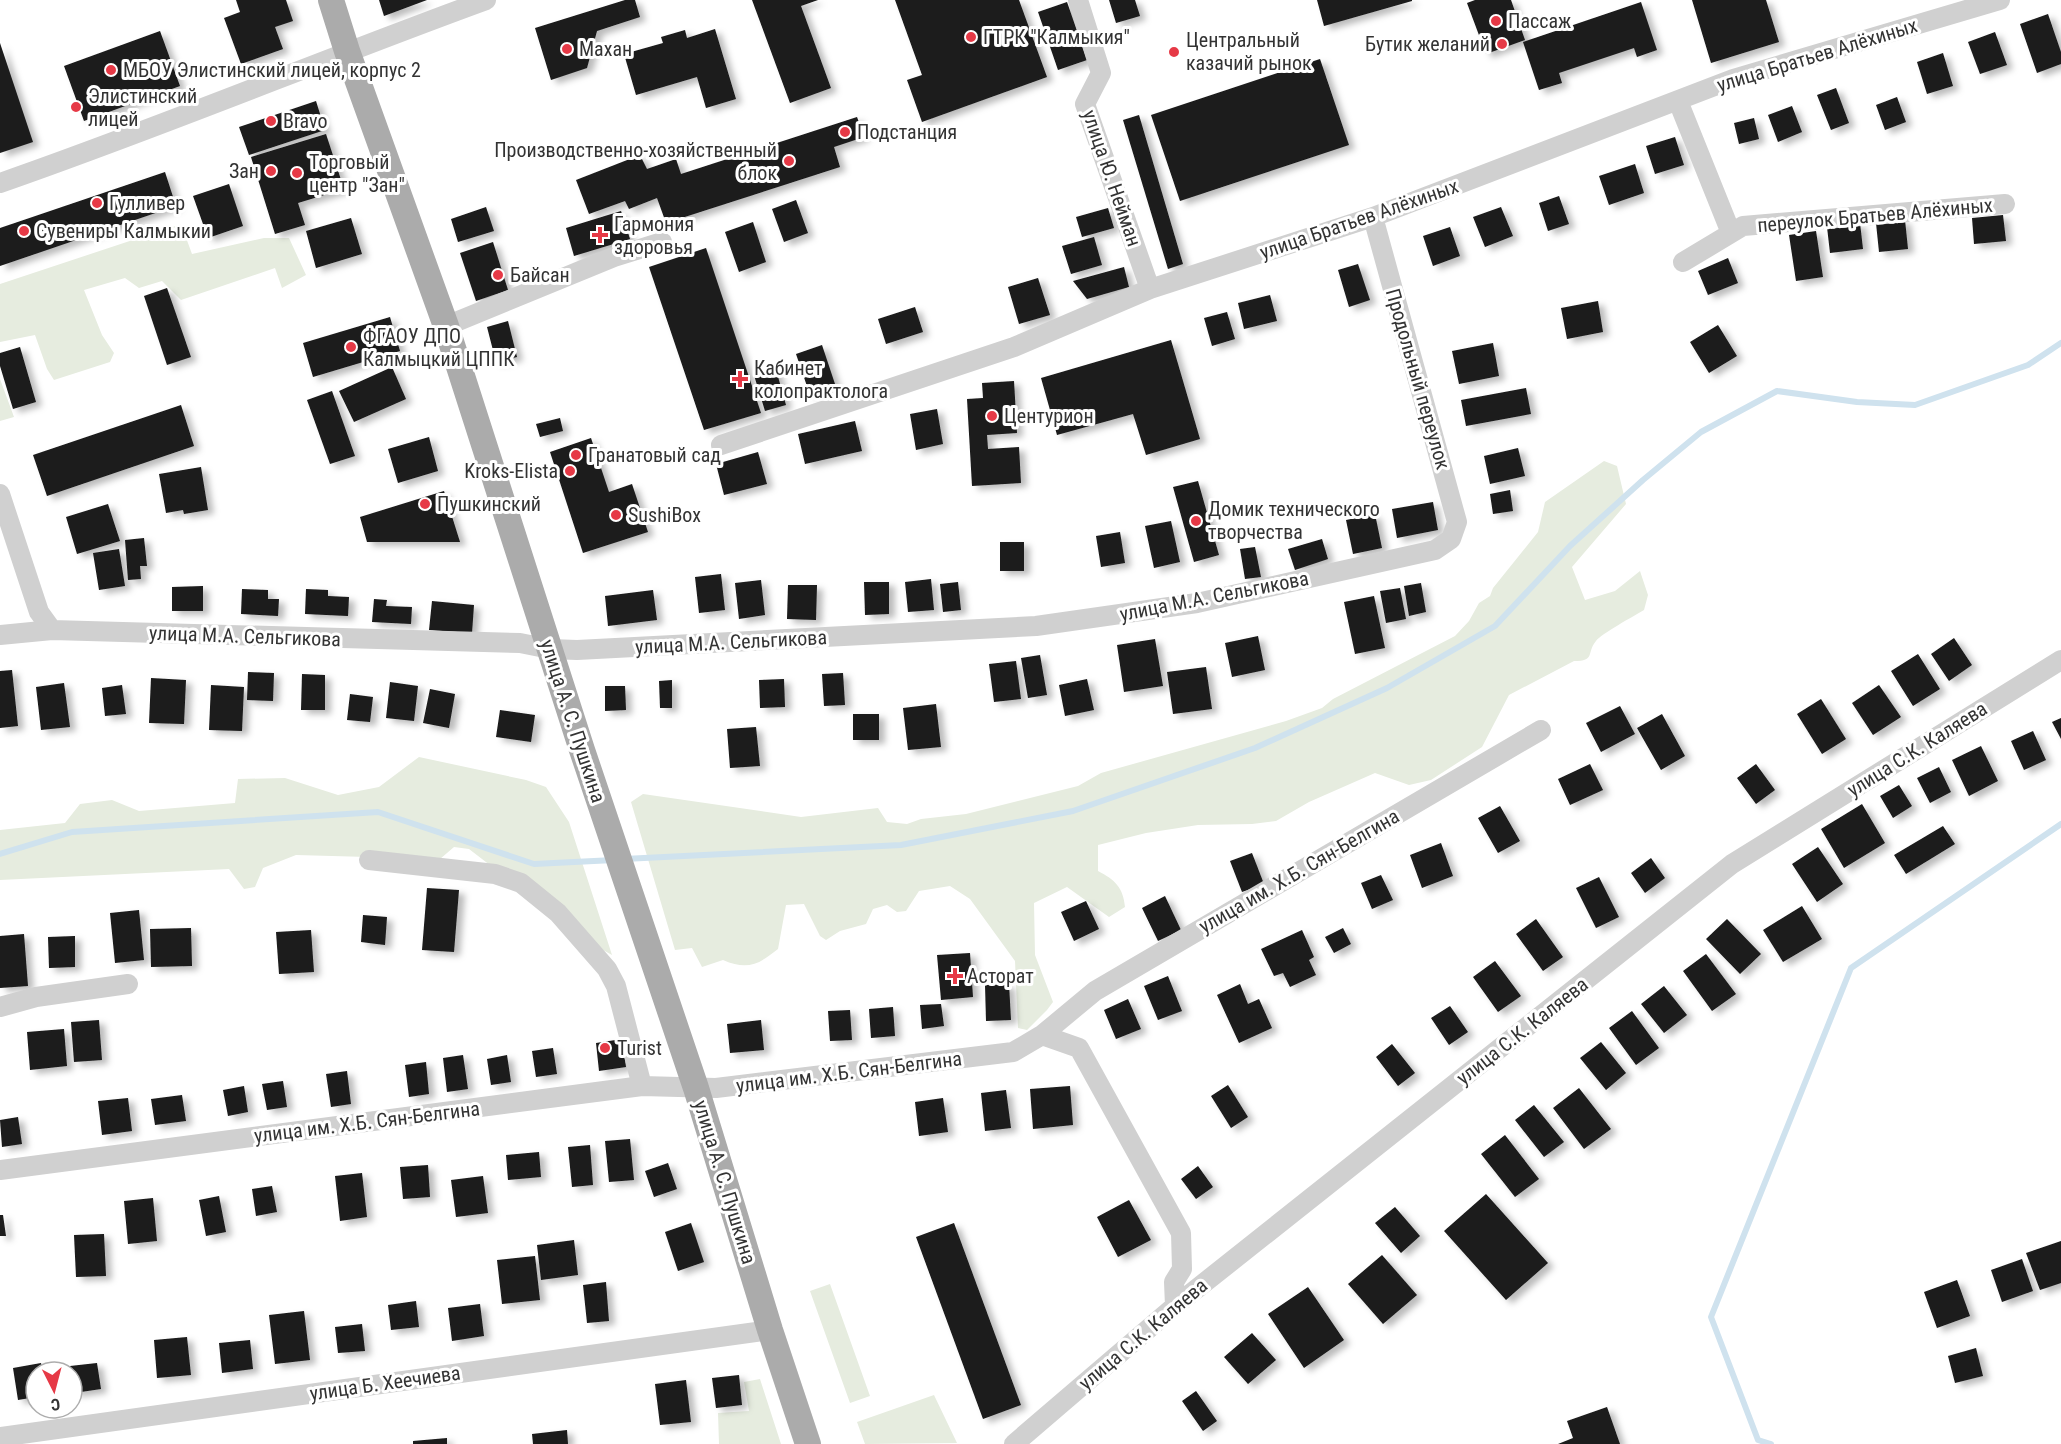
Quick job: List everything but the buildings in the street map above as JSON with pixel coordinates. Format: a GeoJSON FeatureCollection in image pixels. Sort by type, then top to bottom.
{"type":"FeatureCollection","features":[{"type":"Feature","properties":{"kind":"main road","name":"улица А. С. Пушкина"},"geometry":{"type":"LineString","coordinates":[[331,0],[347,51],[446,326],[582,750],[696,1088],[770,1330],[808,1444]]}},
{"type":"Feature","properties":{"kind":"street"},"geometry":{"type":"LineString","coordinates":[[0,183],[486,0]]}},
{"type":"Feature","properties":{"kind":"street","name":"улица Ю. Нейман"},"geometry":{"type":"LineString","coordinates":[[1078,0],[1101,73],[1085,104],[1150,289]]}},
{"type":"Feature","properties":{"kind":"street","name":"улица Братьев Алёхиных"},"geometry":{"type":"LineString","coordinates":[[721,445],[1014,347],[1150,289],[1373,217],[1733,79],[2000,0]]}},
{"type":"Feature","properties":{"kind":"street"},"geometry":{"type":"LineString","coordinates":[[1678,100],[1731,233]]}},
{"type":"Feature","properties":{"kind":"street","name":"переулок Братьев Алёхиных"},"geometry":{"type":"LineString","coordinates":[[1683,262],[1743,226],[2006,204]]}},
{"type":"Feature","properties":{"kind":"street","name":"Продольный переулок"},"geometry":{"type":"LineString","coordinates":[[1373,217],[1457,522],[1451,539]]}},
{"type":"Feature","properties":{"kind":"street"},"geometry":{"type":"LineString","coordinates":[[446,326],[614,257],[662,242]]}},
{"type":"Feature","properties":{"kind":"street"},"geometry":{"type":"LineString","coordinates":[[0,494],[39,612],[52,630]]}},
{"type":"Feature","properties":{"kind":"street","name":"улица М.А. Сельгикова"},"geometry":{"type":"LineString","coordinates":[[0,635],[52,630],[520,644],[550,649],[578,650],[1036,626],[1197,603],[1435,550],[1451,539]]}},
{"type":"Feature","properties":{"kind":"street","name":"улица С.К. Каляева"},"geometry":{"type":"LineString","coordinates":[[1014,1444],[1175,1306],[1732,864],[2061,660]]}},
{"type":"Feature","properties":{"kind":"street","name":"улица им. Х.Б. Сян-Белгина"},"geometry":{"type":"LineString","coordinates":[[0,1170],[642,1086],[716,1088],[1013,1052],[1042,1035],[1095,991],[1541,730]]}},
{"type":"Feature","properties":{"kind":"street"},"geometry":{"type":"LineString","coordinates":[[369,860],[495,874],[521,883],[558,913],[607,969],[616,986],[642,1086]]}},
{"type":"Feature","properties":{"kind":"street"},"geometry":{"type":"LineString","coordinates":[[0,1007],[36,997],[128,984]]}},
{"type":"Feature","properties":{"kind":"street"},"geometry":{"type":"LineString","coordinates":[[1042,1035],[1079,1048],[1180,1233],[1182,1269],[1174,1282],[1175,1306]]}},
{"type":"Feature","properties":{"kind":"street","name":"улица Б. Хеечиева"},"geometry":{"type":"LineString","coordinates":[[0,1437],[770,1330]]}},
{"type":"Feature","properties":{"kind":"shaded area"},"geometry":{"type":"Polygon","coordinates":[[[181,224],[192,254],[264,238],[289,238],[306,275],[282,288],[275,268],[181,300],[162,281],[139,288],[125,278],[84,290],[102,335],[114,353],[110,362],[54,380],[47,369],[35,335],[0,342],[0,284],[181,224]]]}},
{"type":"Feature","properties":{"kind":"shaded area"},"geometry":{"type":"Polygon","coordinates":[[[0,379],[14,417],[0,421],[0,379]]]}},
{"type":"Feature","properties":{"kind":"shaded area"},"geometry":{"type":"Polygon","coordinates":[[[1604,461],[1617,466],[1626,504],[1572,567],[1585,600],[1615,591],[1640,571],[1648,595],[1644,610],[1599,638],[1585,660],[1574,661],[1509,695],[1482,747],[1431,780],[1409,785],[1375,773],[1309,802],[1276,821],[1198,825],[1146,833],[1098,845],[1098,871],[1120,889],[1125,907],[1109,917],[1067,887],[1034,903],[1035,955],[1053,1002],[1027,1030],[1018,1028],[1015,961],[970,899],[950,886],[919,891],[906,911],[897,912],[887,905],[873,909],[866,924],[840,931],[826,940],[820,936],[804,904],[786,905],[778,949],[765,959],[753,964],[739,965],[723,960],[702,967],[692,948],[675,950],[631,802],[643,794],[801,817],[878,808],[887,822],[907,824],[921,819],[966,814],[1078,786],[1101,773],[1286,721],[1322,708],[1333,699],[1455,636],[1469,621],[1479,603],[1490,596],[1493,588],[1538,532],[1545,502],[1604,461]]]}},
{"type":"Feature","properties":{"kind":"shaded area"},"geometry":{"type":"Polygon","coordinates":[[[419,757],[526,780],[546,787],[569,822],[612,955],[594,945],[469,849],[454,847],[440,859],[296,855],[263,868],[255,887],[244,889],[229,869],[0,880],[0,830],[65,823],[80,804],[112,800],[139,811],[235,803],[238,779],[285,778],[338,795],[379,787],[419,757]]]}},
{"type":"Feature","properties":{"kind":"shaded area"},"geometry":{"type":"Polygon","coordinates":[[[830,1284],[870,1396],[850,1403],[810,1291],[830,1284]]]}},
{"type":"Feature","properties":{"kind":"shaded area"},"geometry":{"type":"Polygon","coordinates":[[[760,1379],[781,1444],[719,1444],[718,1413],[749,1411],[744,1382],[760,1379]]]}},
{"type":"Feature","properties":{"kind":"shaded area"},"geometry":{"type":"Polygon","coordinates":[[[934,1395],[957,1443],[865,1444],[857,1422],[934,1395]]]}},
{"type":"Feature","properties":{"kind":"waterway"},"geometry":{"type":"LineString","coordinates":[[624,859],[901,845],[1073,811],[1255,748],[1387,688],[1495,626],[1570,546],[1643,480],[1701,432],[1777,391],[1857,402],[1915,405],[2028,365],[2061,343]]}},
{"type":"Feature","properties":{"kind":"waterway"},"geometry":{"type":"LineString","coordinates":[[0,854],[72,832],[378,812],[534,864],[614,860]]}},
{"type":"Feature","properties":{"kind":"waterway"},"geometry":{"type":"LineString","coordinates":[[1771,1444],[1758,1440],[1711,1317],[1851,968],[2061,824]]}},
{"type":"Feature","properties":{"kind":"place","name":"Пассаж"},"geometry":{"type":"Point","coordinates":[1496,21]}},
{"type":"Feature","properties":{"kind":"place","name":"ГТРК \"Калмыкия\""},"geometry":{"type":"Point","coordinates":[971,37]}},
{"type":"Feature","properties":{"kind":"place","name":"Бутик желаний"},"geometry":{"type":"Point","coordinates":[1502,44]}},
{"type":"Feature","properties":{"kind":"place","name":"Махан"},"geometry":{"type":"Point","coordinates":[567,49]}},
{"type":"Feature","properties":{"kind":"place","name":"Центральный казачий рынок"},"geometry":{"type":"Point","coordinates":[1174,52]}},
{"type":"Feature","properties":{"kind":"place","name":"МБОУ Элистинский лицей, корпус 2"},"geometry":{"type":"Point","coordinates":[111,70]}},
{"type":"Feature","properties":{"kind":"place","name":"Элистинский лицей"},"geometry":{"type":"Point","coordinates":[76,107]}},
{"type":"Feature","properties":{"kind":"place","name":"Bravo"},"geometry":{"type":"Point","coordinates":[271,121]}},
{"type":"Feature","properties":{"kind":"place","name":"Подстанция"},"geometry":{"type":"Point","coordinates":[845,132]}},
{"type":"Feature","properties":{"kind":"place","name":"Производственно-хозяйственный блок"},"geometry":{"type":"Point","coordinates":[789,161]}},
{"type":"Feature","properties":{"kind":"place","name":"Зан"},"geometry":{"type":"Point","coordinates":[271,171]}},
{"type":"Feature","properties":{"kind":"place","name":"Торговый центр \"Зан\""},"geometry":{"type":"Point","coordinates":[297,173]}},
{"type":"Feature","properties":{"kind":"place","name":"Гулливер"},"geometry":{"type":"Point","coordinates":[97,203]}},
{"type":"Feature","properties":{"kind":"place","name":"Сувениры Калмыкии"},"geometry":{"type":"Point","coordinates":[24,231]}},
{"type":"Feature","properties":{"kind":"place","name":"Гармония здоровья"},"geometry":{"type":"Point","coordinates":[600,235]}},
{"type":"Feature","properties":{"kind":"place","name":"Байсан"},"geometry":{"type":"Point","coordinates":[498,275]}},
{"type":"Feature","properties":{"kind":"place","name":"ФГАОУ ДПО Калмыцкий ЦППК"},"geometry":{"type":"Point","coordinates":[351,347]}},
{"type":"Feature","properties":{"kind":"place","name":"Кабинет колопрактолога"},"geometry":{"type":"Point","coordinates":[740,379]}},
{"type":"Feature","properties":{"kind":"place","name":"Центурион"},"geometry":{"type":"Point","coordinates":[992,416]}},
{"type":"Feature","properties":{"kind":"place","name":"Гранатовый сад"},"geometry":{"type":"Point","coordinates":[576,455]}},
{"type":"Feature","properties":{"kind":"place","name":"Kroks-Elista"},"geometry":{"type":"Point","coordinates":[570,471]}},
{"type":"Feature","properties":{"kind":"place","name":"Пушкинский"},"geometry":{"type":"Point","coordinates":[425,504]}},
{"type":"Feature","properties":{"kind":"place","name":"SushiBox"},"geometry":{"type":"Point","coordinates":[616,515]}},
{"type":"Feature","properties":{"kind":"place","name":"Домик технического творчества"},"geometry":{"type":"Point","coordinates":[1196,521]}},
{"type":"Feature","properties":{"kind":"place","name":"Асторат"},"geometry":{"type":"Point","coordinates":[955,976]}},
{"type":"Feature","properties":{"kind":"place","name":"Turist"},"geometry":{"type":"Point","coordinates":[605,1048]}}]}
